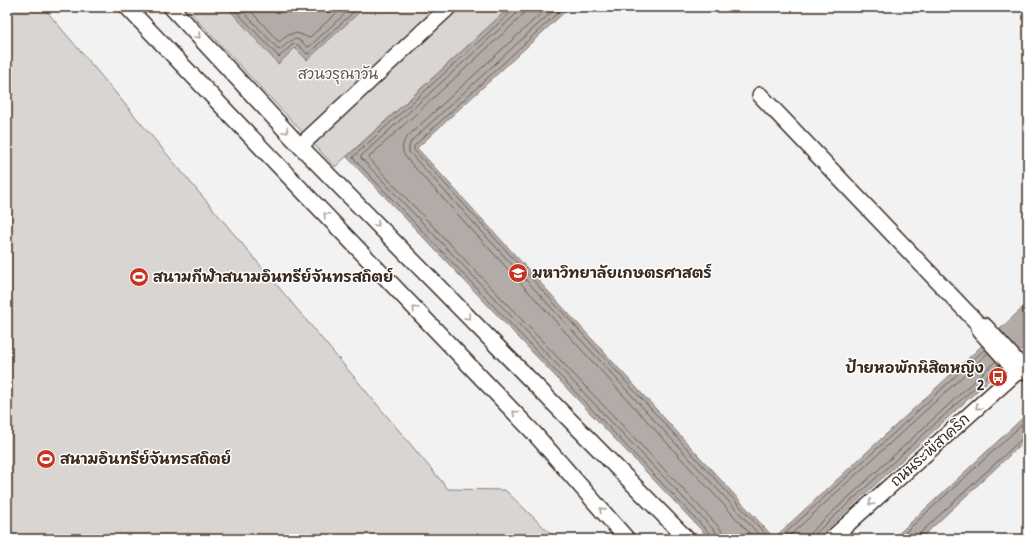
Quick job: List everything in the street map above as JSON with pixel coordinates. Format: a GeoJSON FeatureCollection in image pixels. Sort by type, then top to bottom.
{"type":"FeatureCollection","features":[{"type":"Feature","properties":{"kind":"street"},"geometry":{"type":"LineString","coordinates":[[983,329],[1020,364]]}},
{"type":"Feature","properties":{"kind":"lane"},"geometry":{"type":"LineString","coordinates":[[127,7],[534,433],[627,539]]}},
{"type":"Feature","properties":{"kind":"lane"},"geometry":{"type":"LineString","coordinates":[[171,7],[300,146],[686,539]]}},
{"type":"Feature","properties":{"kind":"lane"},"geometry":{"type":"LineString","coordinates":[[300,146],[449,7]]}},
{"type":"Feature","properties":{"kind":"lane"},"geometry":{"type":"LineString","coordinates":[[760,95],[983,329]]}},
{"type":"Feature","properties":{"kind":"lane","name":"ถนนระพีสาคริก"},"geometry":{"type":"LineString","coordinates":[[831,539],[1020,364]]}},
{"type":"Feature","properties":{"kind":"green space","name":"สนามกีฬาสนามอินทรีย์จันทรสถิตย์"},"geometry":{"type":"Polygon","coordinates":[[[7,7],[43,7],[448,489],[505,490],[556,539],[7,539],[7,7]]]}},
{"type":"Feature","properties":{"kind":"green space","name":"สวนวรุณาวัน"},"geometry":{"type":"Polygon","coordinates":[[[185,7],[510,7],[335,167],[185,7]]]}},
{"type":"Feature","properties":{"kind":"water"},"geometry":{"type":"Polygon","coordinates":[[[227,7],[365,7],[307,60],[295,48],[278,64],[227,7]]]}},
{"type":"Feature","properties":{"kind":"water"},"geometry":{"type":"Polygon","coordinates":[[[510,7],[570,7],[417,148],[774,538],[1028,303],[1028,344],[816,539],[710,539],[347,157],[510,7]]]}},
{"type":"Feature","properties":{"kind":"water"},"geometry":{"type":"Polygon","coordinates":[[[1028,413],[1028,438],[920,539],[893,539],[1028,413]]]}},
{"type":"Feature","properties":{"kind":"place","name":"มหาวิทยาลัยเกษตรศาสตร์"},"geometry":{"type":"Point","coordinates":[518,273]}},
{"type":"Feature","properties":{"kind":"place","name":"สนามกีฬาสนามอินทรีย์จันทรสถิตย์"},"geometry":{"type":"Point","coordinates":[139,277]}},
{"type":"Feature","properties":{"kind":"place","name":"ป้ายหอพักนิสิตหญิง 2"},"geometry":{"type":"Point","coordinates":[998,377]}},
{"type":"Feature","properties":{"kind":"place","name":"สนามอินทรีย์จันทรสถิตย์"},"geometry":{"type":"Point","coordinates":[46,459]}}]}
